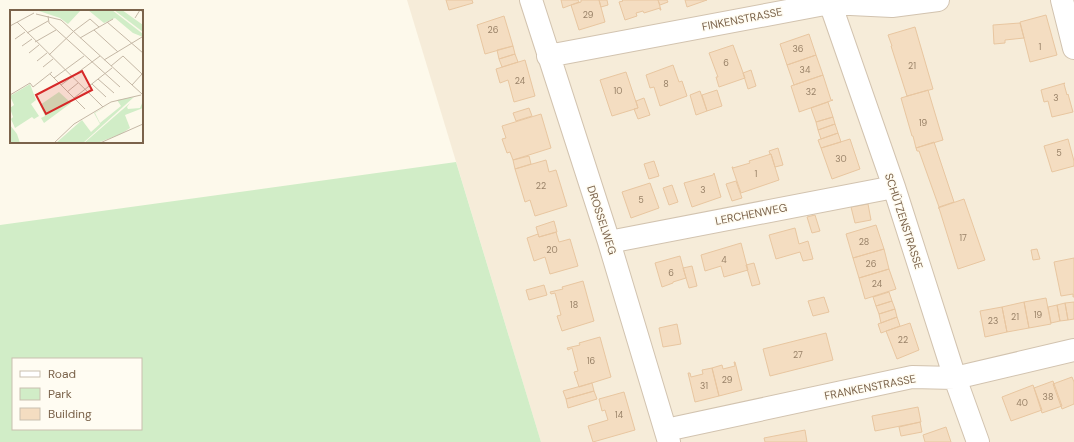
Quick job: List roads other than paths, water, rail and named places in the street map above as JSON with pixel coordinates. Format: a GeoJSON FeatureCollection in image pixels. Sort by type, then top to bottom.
{"type":"FeatureCollection","features":[{"type":"Feature","properties":{"kind":"street","name":"DROSSELWEG"},"geometry":{"type":"LineString","coordinates":[[531,0],[609,242],[667,436]]}},
{"type":"Feature","properties":{"kind":"street","name":"FINKENSTRASSE"},"geometry":{"type":"LineString","coordinates":[[548,56],[829,1],[892,6],[938,0]]}},
{"type":"Feature","properties":{"kind":"street"},"geometry":{"type":"LineString","coordinates":[[1062,0],[1074,48]]}},
{"type":"Feature","properties":{"kind":"street","name":"SCHÜTZENSTRASSE"},"geometry":{"type":"LineString","coordinates":[[829,1],[894,187],[955,378],[978,442]]}},
{"type":"Feature","properties":{"kind":"street","name":"LERCHENWEG"},"geometry":{"type":"LineString","coordinates":[[609,242],[894,187]]}},
{"type":"Feature","properties":{"kind":"street","name":"FRANKENSTRASSE"},"geometry":{"type":"LineString","coordinates":[[667,436],[912,377],[955,378],[1074,350]]}}]}
